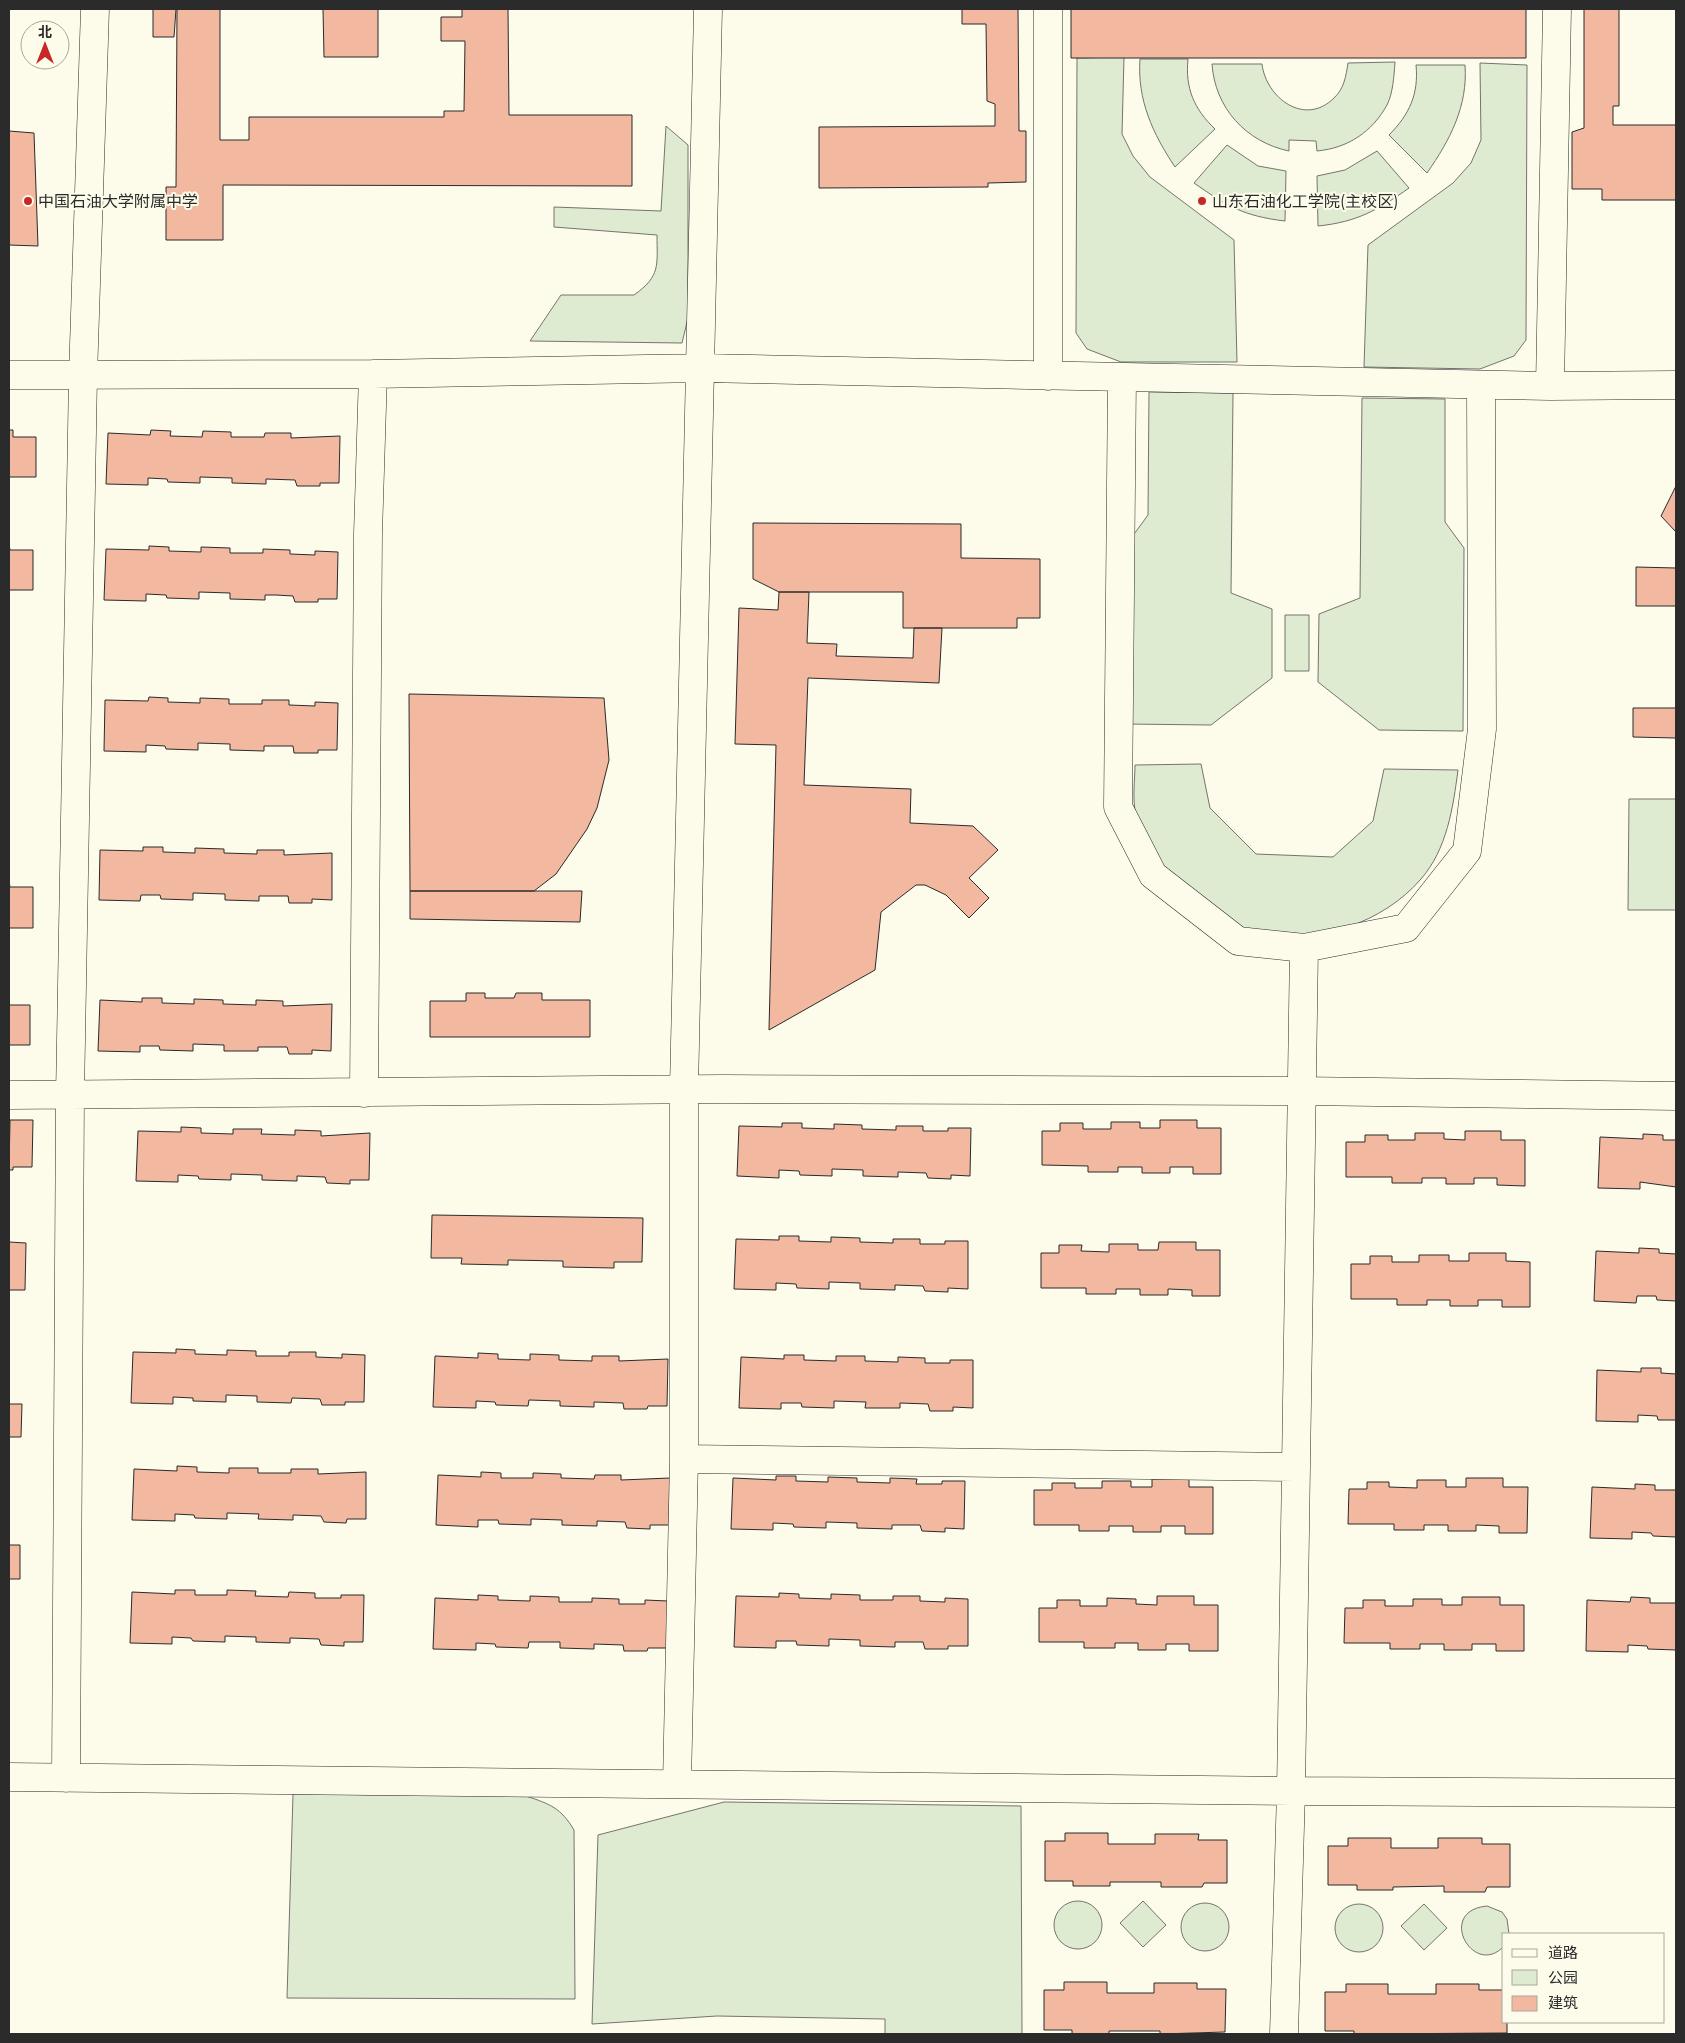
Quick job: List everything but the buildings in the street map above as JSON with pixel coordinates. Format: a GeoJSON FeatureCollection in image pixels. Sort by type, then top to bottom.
{"type":"FeatureCollection","features":[{"type":"Feature","properties":{"kind":"lane"},"geometry":{"type":"LineString","coordinates":[[66,1778],[70,1096],[83,376],[95,9]]}},
{"type":"Feature","properties":{"kind":"lane"},"geometry":{"type":"LineString","coordinates":[[677,1784],[684,1458],[684,1089],[702,368],[708,9]]}},
{"type":"Feature","properties":{"kind":"lane"},"geometry":{"type":"LineString","coordinates":[[1048,9],[1048,376]]}},
{"type":"Feature","properties":{"kind":"lane"},"geometry":{"type":"LineString","coordinates":[[1550,386],[1557,9]]}},
{"type":"Feature","properties":{"kind":"lane"},"geometry":{"type":"LineString","coordinates":[[9,374],[83,376],[373,374],[702,368],[1481,385],[1676,384]]}},
{"type":"Feature","properties":{"kind":"lane"},"geometry":{"type":"LineString","coordinates":[[364,1093],[368,534],[373,374]]}},
{"type":"Feature","properties":{"kind":"lane"},"geometry":{"type":"LineString","coordinates":[[1122,377],[1118,807],[1153,875],[1238,941],[1304,948],[1406,928],[1468,851],[1482,729],[1481,385]]}},
{"type":"Feature","properties":{"kind":"lane"},"geometry":{"type":"LineString","coordinates":[[1284,2034],[1291,1791],[1300,1091],[1304,948]]}},
{"type":"Feature","properties":{"kind":"lane"},"geometry":{"type":"LineString","coordinates":[[9,1095],[70,1096],[684,1089],[1300,1091],[1676,1096]]}},
{"type":"Feature","properties":{"kind":"lane"},"geometry":{"type":"LineString","coordinates":[[684,1458],[1295,1467]]}},
{"type":"Feature","properties":{"kind":"lane"},"geometry":{"type":"LineString","coordinates":[[9,1776],[1291,1791],[1676,1793]]}},
{"type":"Feature","properties":{"kind":"green space"},"geometry":{"type":"Polygon","coordinates":[[[1124,57],[1122,134],[1133,156],[1150,177],[1234,240],[1237,362],[1121,362],[1087,349],[1076,333],[1077,58],[1124,57]]]}},
{"type":"Feature","properties":{"kind":"green space"},"geometry":{"type":"Polygon","coordinates":[[[1140,59],[1188,59],[1187,70],[1192,97],[1196,106],[1215,129],[1175,167],[1153,129],[1148,116],[1141,89],[1140,59]]]}},
{"type":"Feature","properties":{"kind":"green space"},"geometry":{"type":"Polygon","coordinates":[[[1395,62],[1391,95],[1381,115],[1374,123],[1366,131],[1349,142],[1317,151],[1316,141],[1289,140],[1289,151],[1259,140],[1247,131],[1236,121],[1219,95],[1214,80],[1212,64],[1262,64],[1271,88],[1279,97],[1289,105],[1311,110],[1323,106],[1340,91],[1348,63],[1395,62]]]}},
{"type":"Feature","properties":{"kind":"green space"},"geometry":{"type":"Polygon","coordinates":[[[1480,63],[1527,65],[1526,340],[1514,356],[1480,369],[1364,367],[1368,245],[1453,183],[1471,163],[1481,140],[1480,63]]]}},
{"type":"Feature","properties":{"kind":"green space"},"geometry":{"type":"Polygon","coordinates":[[[1416,65],[1465,65],[1464,95],[1456,122],[1443,148],[1427,173],[1389,135],[1402,120],[1411,103],[1416,85],[1416,65]]]}},
{"type":"Feature","properties":{"kind":"green space"},"geometry":{"type":"Polygon","coordinates":[[[666,126],[688,145],[688,318],[682,343],[530,341],[561,295],[634,295],[653,276],[657,262],[657,235],[554,227],[554,207],[661,211],[666,126]]]}},
{"type":"Feature","properties":{"kind":"green space"},"geometry":{"type":"Polygon","coordinates":[[[1227,145],[1258,166],[1286,171],[1285,221],[1270,219],[1236,209],[1194,183],[1227,145]]]}},
{"type":"Feature","properties":{"kind":"green space"},"geometry":{"type":"Polygon","coordinates":[[[1377,151],[1409,188],[1366,214],[1318,226],[1317,176],[1345,170],[1377,151]]]}},
{"type":"Feature","properties":{"kind":"green space"},"geometry":{"type":"Polygon","coordinates":[[[1149,392],[1233,393],[1231,593],[1272,609],[1272,678],[1211,725],[1126,724],[1129,541],[1148,515],[1149,392]]]}},
{"type":"Feature","properties":{"kind":"green space"},"geometry":{"type":"Polygon","coordinates":[[[1362,398],[1445,399],[1445,522],[1464,548],[1463,731],[1379,730],[1318,682],[1319,614],[1360,598],[1362,398]]]}},
{"type":"Feature","properties":{"kind":"green space"},"geometry":{"type":"Polygon","coordinates":[[[1285,615],[1309,615],[1309,671],[1285,671],[1285,615]]]}},
{"type":"Feature","properties":{"kind":"green space"},"geometry":{"type":"Polygon","coordinates":[[[1201,764],[1210,808],[1256,854],[1333,857],[1373,821],[1384,769],[1458,770],[1454,799],[1443,841],[1430,867],[1406,894],[1388,908],[1348,927],[1327,933],[1283,937],[1259,934],[1220,918],[1198,903],[1175,882],[1156,856],[1141,829],[1135,808],[1135,765],[1201,764]]]}},
{"type":"Feature","properties":{"kind":"green space"},"geometry":{"type":"Polygon","coordinates":[[[1629,799],[1676,799],[1676,910],[1628,910],[1629,799]]]}},
{"type":"Feature","properties":{"kind":"green space"},"geometry":{"type":"Polygon","coordinates":[[[293,1794],[526,1796],[554,1808],[574,1830],[575,1999],[287,1998],[293,1794]]]}},
{"type":"Feature","properties":{"kind":"green space"},"geometry":{"type":"Polygon","coordinates":[[[724,1802],[1021,1806],[1022,2034],[885,2034],[885,2019],[717,2016],[592,2024],[598,1835],[724,1802]]]}},
{"type":"Feature","properties":{"kind":"green space"},"geometry":{"type":"Polygon","coordinates":[[[1078,1901],[1087,1903],[1095,1908],[1100,1916],[1102,1925],[1100,1934],[1095,1942],[1087,1947],[1078,1949],[1069,1947],[1061,1942],[1056,1934],[1054,1925],[1056,1916],[1061,1908],[1069,1903],[1078,1901]]]}},
{"type":"Feature","properties":{"kind":"green space"},"geometry":{"type":"Polygon","coordinates":[[[1143,1901],[1166,1925],[1143,1947],[1120,1923],[1143,1901]]]}},
{"type":"Feature","properties":{"kind":"green space"},"geometry":{"type":"Polygon","coordinates":[[[1205,1903],[1214,1905],[1222,1910],[1227,1918],[1229,1927],[1227,1936],[1222,1944],[1214,1949],[1205,1951],[1196,1949],[1188,1944],[1183,1936],[1181,1927],[1183,1918],[1188,1910],[1196,1905],[1205,1903]]]}},
{"type":"Feature","properties":{"kind":"green space"},"geometry":{"type":"Polygon","coordinates":[[[1359,1904],[1368,1906],[1376,1911],[1381,1919],[1383,1928],[1381,1937],[1376,1945],[1368,1950],[1359,1952],[1350,1950],[1342,1945],[1337,1937],[1335,1928],[1337,1919],[1342,1911],[1350,1906],[1359,1904]]]}},
{"type":"Feature","properties":{"kind":"green space"},"geometry":{"type":"Polygon","coordinates":[[[1424,1904],[1447,1928],[1424,1950],[1401,1926],[1424,1904]]]}},
{"type":"Feature","properties":{"kind":"green space"},"geometry":{"type":"Polygon","coordinates":[[[1487,1906],[1502,1912],[1507,1919],[1509,1933],[1502,1933],[1502,1947],[1493,1954],[1481,1954],[1472,1949],[1465,1940],[1462,1930],[1464,1919],[1472,1911],[1487,1906]]]}},
{"type":"Feature","properties":{"kind":"place","name":"中国石油大学附属中学"},"geometry":{"type":"Point","coordinates":[28,201]}},
{"type":"Feature","properties":{"kind":"place","name":"山东石油化工学院(主校区)"},"geometry":{"type":"Point","coordinates":[1202,201]}}]}
